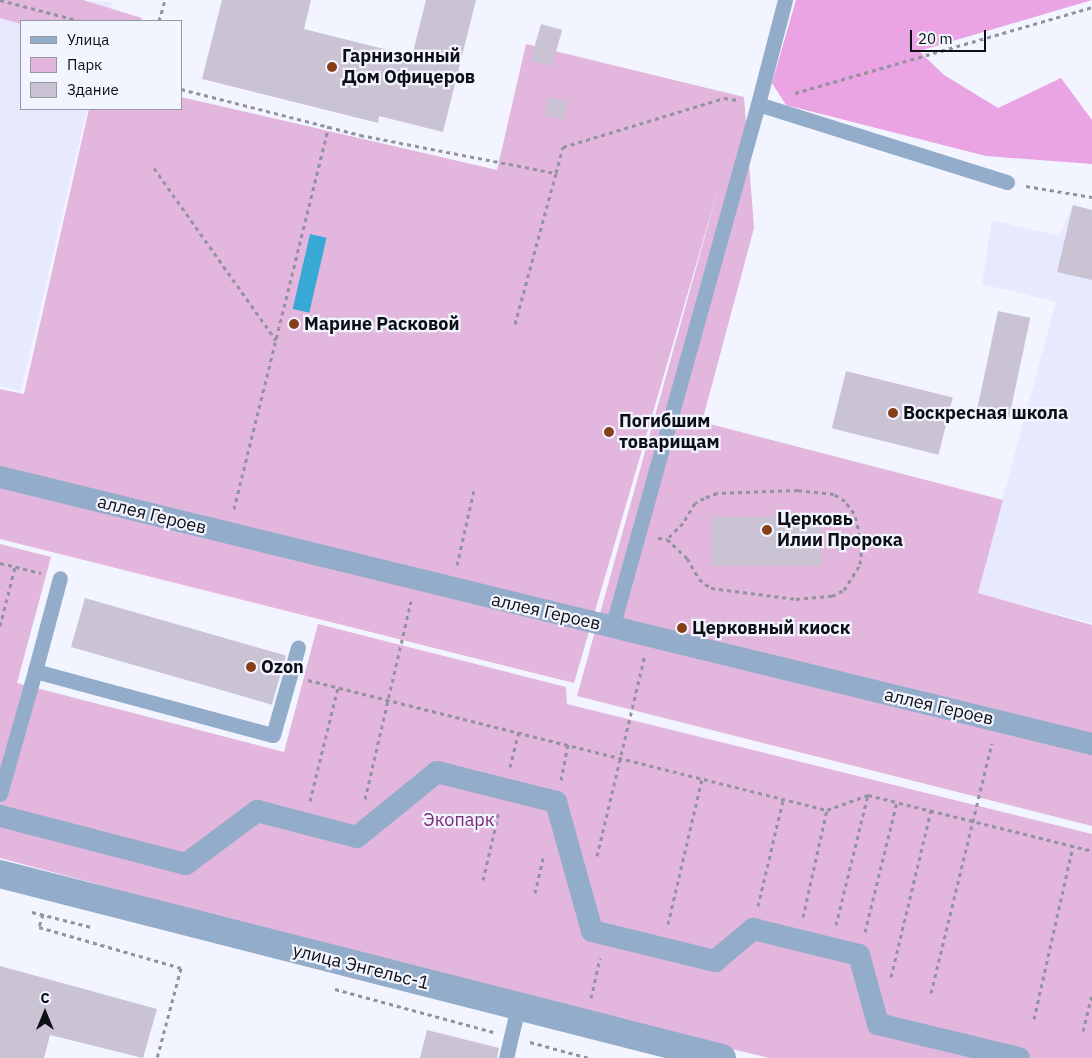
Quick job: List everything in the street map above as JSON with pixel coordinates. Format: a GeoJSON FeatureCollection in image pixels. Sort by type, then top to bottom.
{"type":"FeatureCollection","features":[{"type":"Feature","properties":{"kind":"street","name":"аллея Героев"},"geometry":{"type":"LineString","coordinates":[[0,478],[648,638],[1092,744]]}},
{"type":"Feature","properties":{"kind":"street"},"geometry":{"type":"LineString","coordinates":[[0,816],[186,864],[257,811],[357,837],[437,772],[556,802],[592,931],[715,961],[753,929],[859,955],[878,1024],[1019,1058]]}},
{"type":"Feature","properties":{"kind":"street","name":"улица Энгельс-1"},"geometry":{"type":"LineString","coordinates":[[0,874],[518,1008],[586,1023],[692,1054],[722,1058]]}},
{"type":"Feature","properties":{"kind":"lane"},"geometry":{"type":"LineString","coordinates":[[612,628],[640,535],[785,0]]}},
{"type":"Feature","properties":{"kind":"lane"},"geometry":{"type":"LineString","coordinates":[[758,104],[1007,182]]}},
{"type":"Feature","properties":{"kind":"lane"},"geometry":{"type":"LineString","coordinates":[[0,794],[60,578]]}},
{"type":"Feature","properties":{"kind":"lane"},"geometry":{"type":"LineString","coordinates":[[35,671],[273,735],[298,647]]}},
{"type":"Feature","properties":{"kind":"lane"},"geometry":{"type":"LineString","coordinates":[[506,1058],[518,1008]]}},
{"type":"Feature","properties":{"kind":"path"},"geometry":{"type":"LineString","coordinates":[[0,0],[76,20]]}},
{"type":"Feature","properties":{"kind":"path"},"geometry":{"type":"LineString","coordinates":[[159,20],[165,0]]}},
{"type":"Feature","properties":{"kind":"path"},"geometry":{"type":"LineString","coordinates":[[515,324],[563,146],[724,98],[758,104],[1092,7]]}},
{"type":"Feature","properties":{"kind":"path"},"geometry":{"type":"LineString","coordinates":[[182,89],[329,126],[556,173]]}},
{"type":"Feature","properties":{"kind":"path"},"geometry":{"type":"LineString","coordinates":[[228,533],[329,126]]}},
{"type":"Feature","properties":{"kind":"path"},"geometry":{"type":"LineString","coordinates":[[154,168],[276,340]]}},
{"type":"Feature","properties":{"kind":"path"},"geometry":{"type":"LineString","coordinates":[[1007,182],[1092,198]]}},
{"type":"Feature","properties":{"kind":"path"},"geometry":{"type":"LineString","coordinates":[[451,590],[474,490]]}},
{"type":"Feature","properties":{"kind":"path"},"geometry":{"type":"LineString","coordinates":[[640,535],[667,539],[687,558],[700,579],[711,588],[796,599],[832,596],[844,590],[860,564],[862,544],[856,519],[845,501],[834,494],[798,490],[717,494],[704,498],[695,503],[683,523],[667,539]]}},
{"type":"Feature","properties":{"kind":"path"},"geometry":{"type":"LineString","coordinates":[[0,564],[60,578]]}},
{"type":"Feature","properties":{"kind":"path"},"geometry":{"type":"LineString","coordinates":[[0,626],[15,567]]}},
{"type":"Feature","properties":{"kind":"path"},"geometry":{"type":"LineString","coordinates":[[357,837],[416,581]]}},
{"type":"Feature","properties":{"kind":"path"},"geometry":{"type":"LineString","coordinates":[[596,859],[648,638]]}},
{"type":"Feature","properties":{"kind":"path"},"geometry":{"type":"LineString","coordinates":[[290,676],[827,810],[868,795],[1092,850]]}},
{"type":"Feature","properties":{"kind":"path"},"geometry":{"type":"LineString","coordinates":[[305,823],[338,688]]}},
{"type":"Feature","properties":{"kind":"path"},"geometry":{"type":"LineString","coordinates":[[931,993],[997,720]]}},
{"type":"Feature","properties":{"kind":"path"},"geometry":{"type":"LineString","coordinates":[[668,926],[702,779]]}},
{"type":"Feature","properties":{"kind":"path"},"geometry":{"type":"LineString","coordinates":[[831,948],[868,795]]}},
{"type":"Feature","properties":{"kind":"path"},"geometry":{"type":"LineString","coordinates":[[753,929],[783,800]]}},
{"type":"Feature","properties":{"kind":"path"},"geometry":{"type":"LineString","coordinates":[[859,955],[897,802]]}},
{"type":"Feature","properties":{"kind":"path"},"geometry":{"type":"LineString","coordinates":[[798,940],[827,810]]}},
{"type":"Feature","properties":{"kind":"path"},"geometry":{"type":"LineString","coordinates":[[890,983],[931,810]]}},
{"type":"Feature","properties":{"kind":"path"},"geometry":{"type":"LineString","coordinates":[[1034,1019],[1073,846]]}},
{"type":"Feature","properties":{"kind":"path"},"geometry":{"type":"LineString","coordinates":[[50,888],[39,927],[181,968],[157,1058]]}},
{"type":"Feature","properties":{"kind":"path"},"geometry":{"type":"LineString","coordinates":[[26,910],[100,929]]}},
{"type":"Feature","properties":{"kind":"path"},"geometry":{"type":"LineString","coordinates":[[579,1055],[605,934]]}},
{"type":"Feature","properties":{"kind":"path"},"geometry":{"type":"LineString","coordinates":[[328,987],[589,1058]]}},
{"type":"Feature","properties":{"kind":"path"},"geometry":{"type":"LineString","coordinates":[[1083,1031],[1092,996]]}},
{"type":"Feature","properties":{"kind":"shaded area"},"geometry":{"type":"Polygon","coordinates":[[[0,0],[112,2],[108,20],[20,20],[20,110],[87,110],[21,391],[0,386],[0,0]]]}},
{"type":"Feature","properties":{"kind":"shaded area"},"geometry":{"type":"Polygon","coordinates":[[[796,0],[1092,0],[919,51],[944,75],[998,108],[1061,78],[1092,120],[1092,164],[986,156],[786,105],[772,83],[796,0]]]}},
{"type":"Feature","properties":{"kind":"shaded area"},"geometry":{"type":"Polygon","coordinates":[[[1073,205],[1092,210],[1092,623],[977,593],[1056,302],[982,284],[992,220],[1059,236],[1073,205]]]}},
{"type":"Feature","properties":{"kind":"green space"},"geometry":{"type":"Polygon","coordinates":[[[0,0],[83,0],[142,18],[141,20],[20,20],[20,24],[0,18],[0,0]]]}},
{"type":"Feature","properties":{"kind":"green space"},"geometry":{"type":"Polygon","coordinates":[[[526,44],[744,97],[754,228],[702,422],[1003,500],[978,593],[1092,625],[1092,826],[577,696],[719,186],[574,683],[0,539],[0,389],[24,394],[89,110],[182,110],[182,97],[497,170],[526,44]]]}},
{"type":"Feature","properties":{"kind":"green space","name":"Экопарк"},"geometry":{"type":"Polygon","coordinates":[[[0,544],[51,557],[17,683],[284,752],[318,624],[566,687],[567,704],[1092,834],[1092,1058],[769,1058],[510,995],[0,858],[0,544]]]}},
{"type":"Feature","properties":{"kind":"water"},"geometry":{"type":"Polygon","coordinates":[[[310,234],[327,238],[309,313],[293,309],[310,234]]]}},
{"type":"Feature","properties":{"kind":"building","name":"Гарнизонный Дом Офицеров"},"geometry":{"type":"Polygon","coordinates":[[[222,0],[311,0],[304,29],[412,56],[426,0],[476,0],[443,132],[379,116],[378,123],[202,79],[222,0]]]}},
{"type":"Feature","properties":{"kind":"building"},"geometry":{"type":"Polygon","coordinates":[[[541,24],[562,30],[552,67],[531,61],[541,24]]]}},
{"type":"Feature","properties":{"kind":"building"},"geometry":{"type":"Polygon","coordinates":[[[549,97],[568,101],[564,120],[545,116],[549,97]]]}},
{"type":"Feature","properties":{"kind":"building"},"geometry":{"type":"Polygon","coordinates":[[[1073,205],[1092,210],[1092,280],[1057,272],[1073,205]]]}},
{"type":"Feature","properties":{"kind":"building"},"geometry":{"type":"Polygon","coordinates":[[[998,311],[1030,318],[1009,418],[977,411],[998,311]]]}},
{"type":"Feature","properties":{"kind":"building","name":"Воскресная школа"},"geometry":{"type":"Polygon","coordinates":[[[846,371],[953,398],[938,455],[832,428],[846,371]]]}},
{"type":"Feature","properties":{"kind":"building","name":"Церковь Илии Пророка"},"geometry":{"type":"Polygon","coordinates":[[[712,517],[821,517],[821,566],[712,566],[712,517]]]}},
{"type":"Feature","properties":{"kind":"building"},"geometry":{"type":"Polygon","coordinates":[[[85,598],[286,656],[272,705],[71,647],[85,598]]]}},
{"type":"Feature","properties":{"kind":"building"},"geometry":{"type":"Polygon","coordinates":[[[0,966],[157,1009],[143,1058],[50,1035],[44,1058],[0,1058],[0,966]]]}},
{"type":"Feature","properties":{"kind":"building"},"geometry":{"type":"Polygon","coordinates":[[[427,1030],[499,1048],[497,1058],[420,1058],[427,1030]]]}},
{"type":"Feature","properties":{"kind":"place","name":"Гарнизонный Дом Офицеров"},"geometry":{"type":"Point","coordinates":[332,67]}},
{"type":"Feature","properties":{"kind":"place","name":"Марине Расковой"},"geometry":{"type":"Point","coordinates":[294,324]}},
{"type":"Feature","properties":{"kind":"place","name":"Воскресная школа"},"geometry":{"type":"Point","coordinates":[893,413]}},
{"type":"Feature","properties":{"kind":"place","name":"Погибшим товарищам"},"geometry":{"type":"Point","coordinates":[609,432]}},
{"type":"Feature","properties":{"kind":"place","name":"Церковь Илии Пророка"},"geometry":{"type":"Point","coordinates":[767,530]}},
{"type":"Feature","properties":{"kind":"place","name":"Церковный киоск"},"geometry":{"type":"Point","coordinates":[682,628]}},
{"type":"Feature","properties":{"kind":"place","name":"Ozon"},"geometry":{"type":"Point","coordinates":[251,667]}}]}
